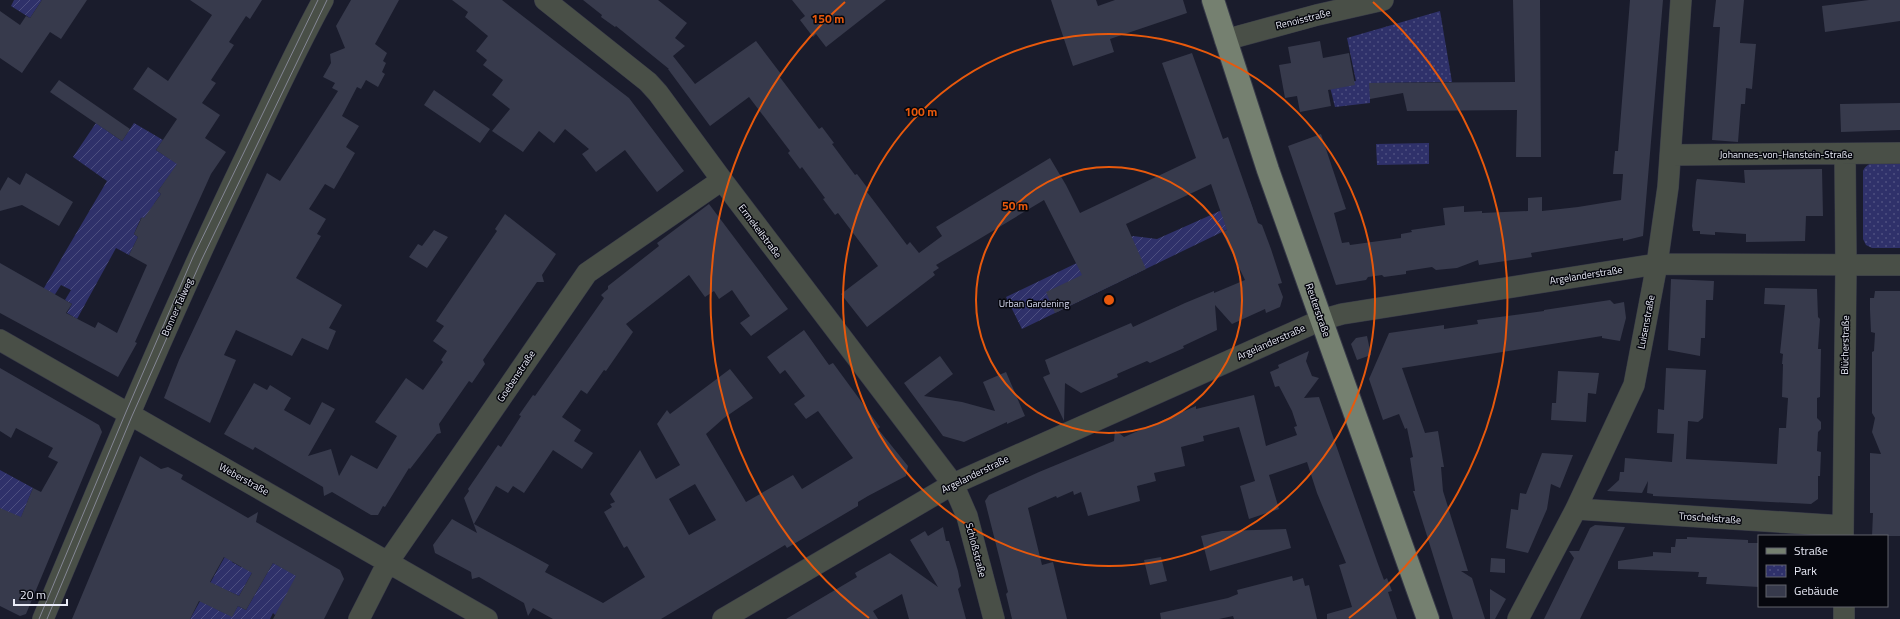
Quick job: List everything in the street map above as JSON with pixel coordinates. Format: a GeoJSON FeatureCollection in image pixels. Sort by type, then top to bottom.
{"type":"FeatureCollection","features":[{"type":"Feature","properties":{"kind":"main road","name":"Reuterstraße"},"geometry":{"type":"LineString","coordinates":[[1213,0],[1268,170],[1428,619]]}},
{"type":"Feature","properties":{"kind":"street","name":"Bonner Talweg"},"geometry":{"type":"LineString","coordinates":[[43,619],[129,414],[224,203],[323,0]]}},
{"type":"Feature","properties":{"kind":"street","name":"Ermekeilstraße"},"geometry":{"type":"LineString","coordinates":[[545,0],[648,82],[954,484]]}},
{"type":"Feature","properties":{"kind":"street","name":"Renoisstraße"},"geometry":{"type":"LineString","coordinates":[[1225,40],[1317,15],[1383,0]]}},
{"type":"Feature","properties":{"kind":"street","name":"Luisenstraße"},"geometry":{"type":"LineString","coordinates":[[1518,619],[1576,509],[1634,385],[1657,264],[1671,155],[1681,0]]}},
{"type":"Feature","properties":{"kind":"street","name":"Johannes-von-Hanstein-Straße"},"geometry":{"type":"LineString","coordinates":[[1671,155],[1900,153]]}},
{"type":"Feature","properties":{"kind":"street","name":"Blücherstraße"},"geometry":{"type":"LineString","coordinates":[[1843,531],[1846,265],[1845,154]]}},
{"type":"Feature","properties":{"kind":"street","name":"Goebenstraße"},"geometry":{"type":"LineString","coordinates":[[359,619],[388,562],[587,273],[722,180]]}},
{"type":"Feature","properties":{"kind":"street","name":"Argelanderstraße"},"geometry":{"type":"LineString","coordinates":[[724,619],[954,484],[1321,320],[1358,312],[1657,264],[1900,265]]}},
{"type":"Feature","properties":{"kind":"street","name":"Weberstraße"},"geometry":{"type":"LineString","coordinates":[[0,340],[487,619]]}},
{"type":"Feature","properties":{"kind":"street","name":"Schloßstraße"},"geometry":{"type":"LineString","coordinates":[[954,484],[967,516],[994,619]]}},
{"type":"Feature","properties":{"kind":"street","name":"Troschelstraße"},"geometry":{"type":"LineString","coordinates":[[1576,509],[1843,531]]}},
{"type":"Feature","properties":{"kind":"street"},"geometry":{"type":"LineString","coordinates":[[1844,607],[1844,619]]}},
{"type":"Feature","properties":{"kind":"green space"},"geometry":{"type":"Polygon","coordinates":[[[14,0],[42,0],[30,18],[11,6],[14,0]]]}},
{"type":"Feature","properties":{"kind":"green space"},"geometry":{"type":"Polygon","coordinates":[[[1440,11],[1452,82],[1370,83],[1370,103],[1335,107],[1330,87],[1356,81],[1347,38],[1440,11]]]}},
{"type":"Feature","properties":{"kind":"green space"},"geometry":{"type":"Polygon","coordinates":[[[96,123],[122,141],[134,123],[163,140],[156,150],[178,164],[158,191],[161,194],[154,204],[160,208],[148,220],[141,218],[134,234],[138,237],[129,255],[116,248],[77,319],[67,313],[72,304],[65,300],[71,290],[61,285],[52,299],[41,293],[107,181],[73,157],[96,123]]]}},
{"type":"Feature","properties":{"kind":"green space"},"geometry":{"type":"Polygon","coordinates":[[[1429,143],[1429,164],[1377,165],[1376,144],[1429,143]]]}},
{"type":"Feature","properties":{"kind":"green space"},"geometry":{"type":"Polygon","coordinates":[[[1874,162],[1900,162],[1900,248],[1872,248],[1866,245],[1863,239],[1863,171],[1869,164],[1874,162]]]}},
{"type":"Feature","properties":{"kind":"green space","name":"Urban Gardening"},"geometry":{"type":"Polygon","coordinates":[[[1249,198],[1255,216],[1022,329],[1006,297],[1133,236],[1157,239],[1249,198]]]}},
{"type":"Feature","properties":{"kind":"green space"},"geometry":{"type":"Polygon","coordinates":[[[0,470],[33,488],[14,535],[0,508],[0,470]]]}},
{"type":"Feature","properties":{"kind":"green space"},"geometry":{"type":"Polygon","coordinates":[[[232,544],[239,548],[232,562],[241,567],[251,551],[261,557],[239,596],[228,591],[218,610],[232,616],[238,606],[246,610],[273,563],[302,577],[275,615],[273,613],[270,619],[190,619],[232,544]]]}},
{"type":"Feature","properties":{"kind":"building"},"geometry":{"type":"Polygon","coordinates":[[[42,0],[87,0],[61,39],[50,32],[22,73],[0,58],[0,11],[20,25],[26,16],[30,18],[42,0]]]}},
{"type":"Feature","properties":{"kind":"building"},"geometry":{"type":"Polygon","coordinates":[[[190,0],[262,0],[250,19],[246,16],[229,42],[234,45],[211,80],[216,83],[202,103],[220,115],[205,138],[226,152],[211,174],[135,342],[137,343],[118,377],[0,313],[0,263],[72,304],[66,313],[95,328],[98,322],[117,333],[147,265],[129,255],[138,237],[134,234],[142,217],[144,218],[161,194],[158,191],[177,164],[156,150],[177,119],[133,89],[148,67],[168,81],[212,15],[190,0]]]}},
{"type":"Feature","properties":{"kind":"building"},"geometry":{"type":"Polygon","coordinates":[[[351,0],[399,0],[375,44],[387,53],[383,61],[386,63],[382,72],[385,74],[378,87],[366,80],[361,89],[357,87],[342,116],[359,126],[346,147],[355,153],[334,189],[325,184],[309,209],[326,219],[317,234],[321,236],[296,278],[342,305],[329,328],[336,331],[328,350],[302,338],[292,356],[236,330],[224,355],[236,360],[210,423],[164,398],[179,360],[267,173],[280,181],[338,91],[332,88],[335,83],[323,77],[331,63],[330,54],[345,48],[336,26],[351,0]]]}},
{"type":"Feature","properties":{"kind":"building"},"geometry":{"type":"Polygon","coordinates":[[[452,0],[502,0],[629,98],[684,171],[657,192],[625,150],[596,172],[582,154],[589,149],[565,129],[554,143],[539,131],[523,152],[492,131],[510,109],[492,95],[503,80],[483,65],[487,60],[476,51],[488,36],[465,17],[468,12],[452,0]]]}},
{"type":"Feature","properties":{"kind":"building"},"geometry":{"type":"Polygon","coordinates":[[[583,0],[658,0],[687,23],[675,38],[685,46],[673,56],[695,84],[756,41],[781,74],[779,76],[819,129],[822,127],[834,143],[832,144],[855,175],[857,174],[869,190],[867,192],[907,245],[910,242],[919,253],[942,236],[936,227],[1050,158],[1080,213],[1196,158],[1162,63],[1192,53],[1223,139],[1228,137],[1258,223],[1262,225],[1271,249],[1282,283],[1278,284],[1283,297],[1280,307],[1266,313],[1265,309],[1232,324],[1215,305],[1217,330],[1183,346],[1184,348],[1150,363],[1147,361],[1117,374],[1118,377],[1081,393],[1065,383],[1064,421],[1043,377],[1050,374],[1045,360],[1131,323],[1133,327],[1185,303],[1245,280],[1222,232],[1227,230],[1211,184],[1126,224],[1146,269],[1055,313],[1046,292],[1082,275],[1044,200],[936,265],[939,268],[933,272],[935,275],[867,327],[841,294],[878,266],[838,213],[835,215],[823,199],[825,198],[802,167],[800,169],[788,153],[790,151],[749,97],[710,126],[669,69],[616,26],[615,27],[601,17],[602,15],[583,0]]]}},
{"type":"Feature","properties":{"kind":"building"},"geometry":{"type":"Polygon","coordinates":[[[792,0],[886,0],[826,47],[816,34],[813,37],[800,20],[805,16],[792,0]]]}},
{"type":"Feature","properties":{"kind":"building"},"geometry":{"type":"Polygon","coordinates":[[[1051,0],[1096,0],[1098,6],[1115,0],[1183,0],[1187,13],[1110,39],[1114,52],[1073,66],[1051,0]]]}},
{"type":"Feature","properties":{"kind":"building"},"geometry":{"type":"Polygon","coordinates":[[[1513,0],[1540,0],[1541,157],[1516,157],[1517,110],[1407,111],[1403,93],[1370,99],[1369,83],[1515,82],[1513,0]]]}},
{"type":"Feature","properties":{"kind":"building"},"geometry":{"type":"Polygon","coordinates":[[[1630,0],[1663,0],[1643,236],[1623,241],[1623,238],[1531,253],[1532,257],[1479,265],[1478,260],[1457,268],[1436,270],[1432,267],[1406,271],[1406,274],[1384,277],[1382,275],[1368,277],[1366,280],[1336,285],[1288,146],[1321,134],[1346,209],[1334,213],[1342,243],[1349,242],[1350,245],[1401,238],[1401,234],[1412,232],[1411,230],[1445,225],[1443,208],[1464,206],[1464,212],[1482,211],[1482,213],[1528,211],[1528,198],[1542,197],[1542,211],[1621,200],[1623,174],[1613,174],[1615,151],[1618,151],[1630,0]]]}},
{"type":"Feature","properties":{"kind":"building"},"geometry":{"type":"Polygon","coordinates":[[[1716,0],[1744,0],[1740,43],[1756,44],[1752,89],[1746,88],[1745,104],[1741,104],[1738,142],[1712,140],[1720,27],[1713,27],[1716,0]]]}},
{"type":"Feature","properties":{"kind":"building"},"geometry":{"type":"Polygon","coordinates":[[[1869,0],[1900,0],[1900,21],[1825,32],[1822,6],[1869,0]]]}},
{"type":"Feature","properties":{"kind":"building"},"geometry":{"type":"Polygon","coordinates":[[[1320,41],[1323,58],[1349,53],[1355,85],[1328,90],[1331,106],[1300,112],[1297,96],[1285,98],[1279,65],[1291,63],[1288,47],[1320,41]]]}},
{"type":"Feature","properties":{"kind":"building"},"geometry":{"type":"Polygon","coordinates":[[[59,80],[130,129],[122,141],[50,92],[59,80]]]}},
{"type":"Feature","properties":{"kind":"building"},"geometry":{"type":"Polygon","coordinates":[[[434,90],[490,129],[480,143],[424,105],[434,90]]]}},
{"type":"Feature","properties":{"kind":"building"},"geometry":{"type":"Polygon","coordinates":[[[1900,103],[1900,130],[1841,132],[1840,104],[1900,103]]]}},
{"type":"Feature","properties":{"kind":"building"},"geometry":{"type":"Polygon","coordinates":[[[1822,169],[1823,216],[1806,216],[1805,241],[1746,242],[1746,234],[1715,232],[1715,235],[1700,234],[1700,231],[1693,231],[1692,226],[1697,179],[1745,183],[1744,170],[1822,169]]]}},
{"type":"Feature","properties":{"kind":"building"},"geometry":{"type":"Polygon","coordinates":[[[26,173],[73,202],[59,226],[22,205],[0,211],[0,191],[8,177],[20,185],[26,173]]]}},
{"type":"Feature","properties":{"kind":"building"},"geometry":{"type":"Polygon","coordinates":[[[709,204],[788,309],[751,336],[740,323],[750,316],[732,290],[719,299],[714,291],[705,297],[689,275],[626,324],[633,332],[606,371],[604,370],[587,394],[581,390],[562,417],[581,430],[574,441],[593,453],[582,469],[553,450],[524,493],[513,486],[508,493],[496,486],[474,524],[549,565],[545,572],[603,603],[645,577],[627,546],[624,548],[604,512],[612,507],[610,504],[615,502],[610,494],[640,450],[656,479],[680,465],[657,424],[667,410],[670,414],[730,369],[753,398],[724,418],[706,434],[746,502],[793,475],[802,489],[853,458],[818,411],[806,419],[794,404],[805,396],[785,370],[780,374],[767,357],[804,330],[829,365],[833,363],[880,427],[878,429],[908,466],[906,476],[858,502],[858,506],[787,548],[785,545],[661,619],[553,619],[533,608],[528,616],[524,603],[479,577],[472,579],[471,572],[435,553],[433,545],[452,519],[477,533],[464,498],[469,491],[468,489],[498,445],[501,447],[521,416],[519,415],[533,395],[535,396],[604,298],[601,295],[608,289],[608,286],[659,246],[657,243],[709,204]],[[695,484],[669,499],[689,535],[716,520],[695,484]]]}},
{"type":"Feature","properties":{"kind":"building"},"geometry":{"type":"Polygon","coordinates":[[[505,214],[556,254],[542,275],[544,282],[537,282],[483,360],[485,364],[472,383],[469,381],[439,424],[441,433],[437,434],[410,469],[409,468],[385,507],[383,506],[378,515],[371,515],[332,492],[324,496],[323,487],[255,447],[253,450],[224,434],[254,383],[267,390],[270,385],[291,398],[284,410],[310,425],[322,402],[335,409],[308,456],[331,449],[339,476],[351,455],[377,469],[397,436],[375,422],[406,378],[423,390],[443,362],[441,360],[447,351],[433,341],[444,326],[436,321],[497,231],[495,229],[505,214]]]}},
{"type":"Feature","properties":{"kind":"building"},"geometry":{"type":"Polygon","coordinates":[[[434,230],[448,237],[427,268],[409,257],[418,244],[422,246],[434,230]]]}},
{"type":"Feature","properties":{"kind":"building"},"geometry":{"type":"Polygon","coordinates":[[[1671,279],[1714,281],[1713,300],[1706,300],[1705,338],[1701,338],[1700,356],[1668,350],[1671,279]]]}},
{"type":"Feature","properties":{"kind":"building"},"geometry":{"type":"Polygon","coordinates":[[[1765,288],[1817,289],[1818,317],[1820,319],[1818,349],[1821,349],[1820,397],[1817,398],[1817,418],[1821,422],[1821,429],[1818,432],[1817,451],[1821,452],[1820,476],[1818,476],[1818,499],[1811,504],[1653,496],[1653,494],[1647,493],[1648,481],[1642,493],[1607,491],[1619,480],[1620,472],[1624,472],[1625,458],[1672,462],[1674,434],[1657,433],[1658,409],[1664,410],[1666,368],[1706,370],[1703,418],[1698,422],[1688,421],[1686,459],[1777,464],[1779,428],[1786,428],[1788,398],[1782,397],[1783,354],[1780,353],[1785,305],[1764,304],[1765,288]]]}},
{"type":"Feature","properties":{"kind":"building"},"geometry":{"type":"Polygon","coordinates":[[[1875,291],[1900,291],[1900,536],[1872,535],[1873,513],[1870,513],[1870,453],[1881,454],[1872,432],[1875,418],[1872,413],[1872,352],[1874,351],[1875,333],[1871,332],[1870,298],[1874,298],[1875,291]]]}},
{"type":"Feature","properties":{"kind":"building"},"geometry":{"type":"Polygon","coordinates":[[[1610,300],[1614,304],[1624,302],[1626,318],[1620,341],[1602,338],[1602,336],[1402,368],[1425,433],[1438,431],[1444,467],[1441,467],[1443,491],[1468,571],[1461,571],[1472,578],[1485,619],[1453,619],[1413,491],[1415,491],[1410,458],[1413,457],[1407,428],[1405,429],[1399,414],[1383,420],[1369,379],[1389,333],[1444,325],[1444,329],[1478,324],[1477,320],[1610,300]]]}},
{"type":"Feature","properties":{"kind":"building"},"geometry":{"type":"Polygon","coordinates":[[[1367,336],[1371,355],[1357,360],[1351,344],[1356,338],[1367,336]]]}},
{"type":"Feature","properties":{"kind":"building"},"geometry":{"type":"Polygon","coordinates":[[[1309,351],[1306,361],[1312,376],[1319,378],[1304,398],[1319,397],[1384,580],[1387,578],[1392,591],[1388,592],[1397,619],[1327,619],[1327,614],[1352,607],[1339,565],[1346,563],[1317,493],[1307,462],[1269,475],[1279,509],[1249,519],[1240,486],[1255,481],[1239,427],[1203,436],[1204,441],[1181,447],[1185,466],[1154,473],[1156,481],[1137,486],[1140,501],[1088,516],[1081,492],[1074,495],[1073,491],[1057,498],[1056,496],[1028,508],[1042,565],[1053,562],[1067,619],[1012,619],[1006,594],[1008,592],[985,501],[989,495],[1039,472],[1114,441],[1115,430],[1124,437],[1196,406],[1196,409],[1254,395],[1266,446],[1297,435],[1294,427],[1297,426],[1292,411],[1279,386],[1275,387],[1270,372],[1279,368],[1278,365],[1309,351]]]}},
{"type":"Feature","properties":{"kind":"building"},"geometry":{"type":"Polygon","coordinates":[[[940,356],[953,374],[924,396],[962,402],[995,411],[983,382],[1006,372],[1025,416],[1007,424],[1007,422],[964,442],[943,436],[904,383],[940,356]]]}},
{"type":"Feature","properties":{"kind":"building"},"geometry":{"type":"Polygon","coordinates":[[[0,368],[99,425],[102,432],[26,614],[20,616],[0,606],[0,508],[21,517],[33,488],[41,492],[58,462],[48,457],[53,448],[16,428],[11,438],[0,431],[0,368]]]}},
{"type":"Feature","properties":{"kind":"building"},"geometry":{"type":"Polygon","coordinates":[[[1558,371],[1599,373],[1596,394],[1588,393],[1586,422],[1551,420],[1552,403],[1556,403],[1558,371]]]}},
{"type":"Feature","properties":{"kind":"building"},"geometry":{"type":"Polygon","coordinates":[[[1542,453],[1573,455],[1560,488],[1551,484],[1547,509],[1528,553],[1506,548],[1511,509],[1518,510],[1520,493],[1526,494],[1542,453]]]}},
{"type":"Feature","properties":{"kind":"building"},"geometry":{"type":"Polygon","coordinates":[[[140,456],[161,469],[168,467],[183,475],[181,479],[248,518],[258,512],[256,522],[340,570],[344,579],[324,619],[273,619],[296,576],[273,563],[246,610],[238,606],[232,617],[199,601],[190,619],[72,619],[140,456]],[[224,557],[210,582],[239,596],[252,573],[224,557]]]}},
{"type":"Feature","properties":{"kind":"building"},"geometry":{"type":"Polygon","coordinates":[[[1595,525],[1625,527],[1580,619],[1544,619],[1574,558],[1569,551],[1579,551],[1590,528],[1595,525]]]}},
{"type":"Feature","properties":{"kind":"building"},"geometry":{"type":"Polygon","coordinates":[[[943,527],[946,541],[949,541],[958,571],[961,586],[958,589],[966,619],[909,619],[902,594],[873,611],[878,619],[786,619],[857,577],[855,573],[890,553],[938,587],[910,540],[925,531],[928,536],[943,527]]]}},
{"type":"Feature","properties":{"kind":"building"},"geometry":{"type":"Polygon","coordinates":[[[1286,529],[1291,548],[1210,571],[1201,536],[1222,531],[1286,529]]]}},
{"type":"Feature","properties":{"kind":"building"},"geometry":{"type":"Polygon","coordinates":[[[1687,537],[1748,540],[1748,543],[1758,543],[1758,587],[1706,584],[1707,577],[1698,577],[1699,572],[1618,569],[1618,561],[1653,556],[1653,552],[1671,553],[1671,547],[1675,547],[1676,539],[1687,539],[1687,537]]]}},
{"type":"Feature","properties":{"kind":"building"},"geometry":{"type":"Polygon","coordinates":[[[1161,557],[1167,581],[1150,585],[1144,560],[1161,557]]]}},
{"type":"Feature","properties":{"kind":"building"},"geometry":{"type":"Polygon","coordinates":[[[1491,558],[1505,559],[1505,573],[1490,572],[1491,558]]]}},
{"type":"Feature","properties":{"kind":"building"},"geometry":{"type":"Polygon","coordinates":[[[1292,576],[1293,581],[1303,578],[1305,586],[1309,585],[1317,619],[1234,619],[1233,616],[1219,619],[1161,619],[1160,613],[1228,598],[1238,594],[1237,590],[1292,576]]]}},
{"type":"Feature","properties":{"kind":"building"},"geometry":{"type":"Polygon","coordinates":[[[1490,589],[1506,599],[1495,619],[1490,619],[1490,589]]]}},
{"type":"Feature","properties":{"kind":"tram line"},"geometry":{"type":"LineString","coordinates":[[39,619],[193,257],[318,0]]}},
{"type":"Feature","properties":{"kind":"tram line"},"geometry":{"type":"LineString","coordinates":[[47,619],[132,416],[201,261],[327,0]]}}]}
